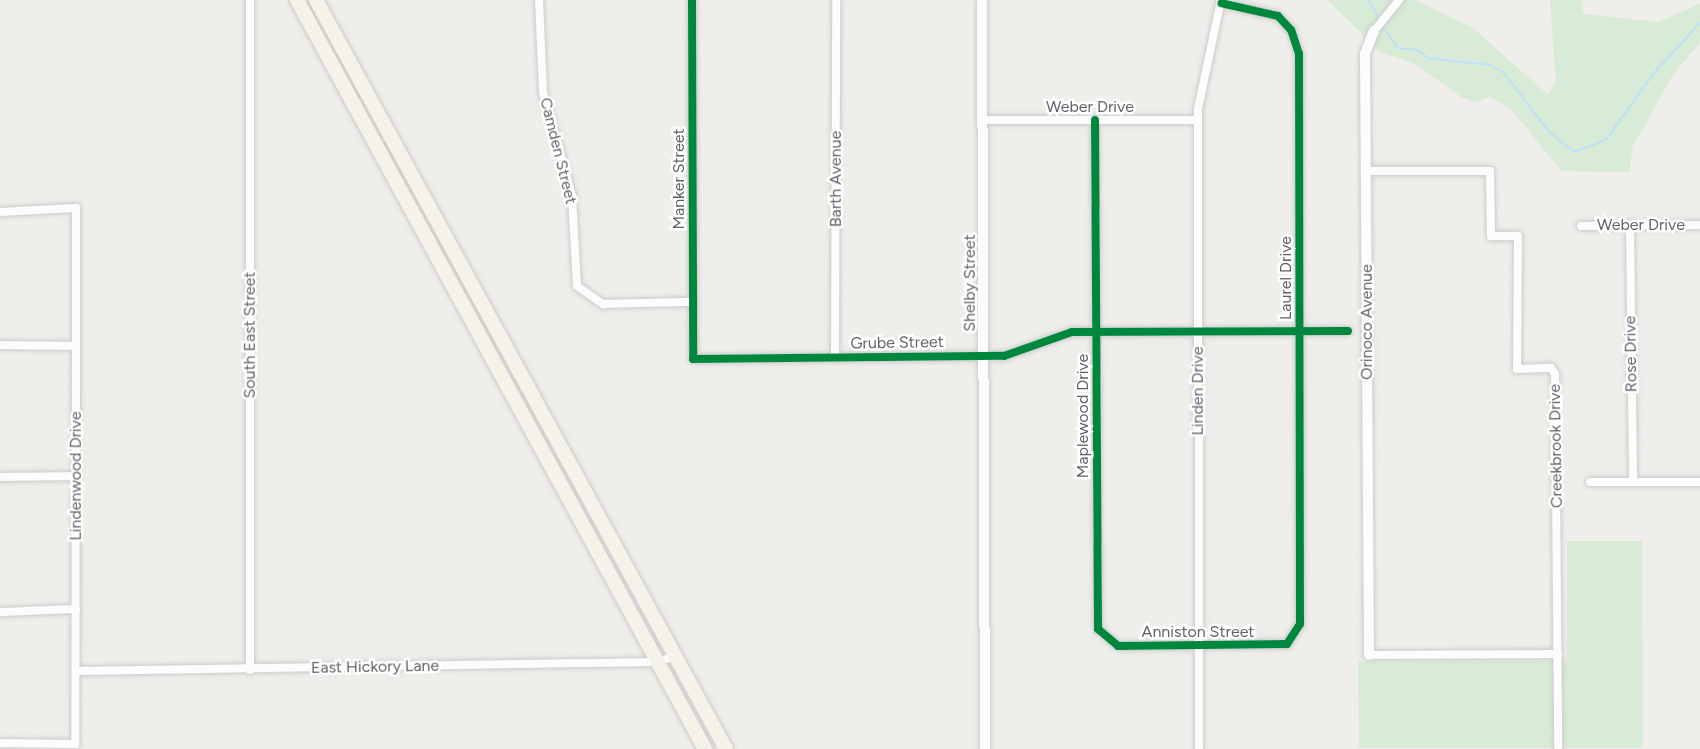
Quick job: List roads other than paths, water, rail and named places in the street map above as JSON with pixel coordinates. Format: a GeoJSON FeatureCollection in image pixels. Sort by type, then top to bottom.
{"type":"FeatureCollection","features":[{"type":"Feature","properties":{"kind":"main road"},"geometry":{"type":"LineString","coordinates":[[297,0],[705,749]]}},
{"type":"Feature","properties":{"kind":"main road"},"geometry":{"type":"LineString","coordinates":[[315,0],[726,749]]}},
{"type":"Feature","properties":{"kind":"street","name":"South East Street"},"geometry":{"type":"LineString","coordinates":[[250,0],[250,670]]}},
{"type":"Feature","properties":{"kind":"street","name":"Camden Street"},"geometry":{"type":"LineString","coordinates":[[539,0],[543,92],[570,184],[577,286],[603,304],[693,302]]}},
{"type":"Feature","properties":{"kind":"street","name":"Manker Street"},"geometry":{"type":"LineString","coordinates":[[692,0],[693,359]]}},
{"type":"Feature","properties":{"kind":"street","name":"Barth Avenue"},"geometry":{"type":"LineString","coordinates":[[835,357],[836,0]]}},
{"type":"Feature","properties":{"kind":"street","name":"Shelby Street"},"geometry":{"type":"LineString","coordinates":[[982,0],[985,749]]}},
{"type":"Feature","properties":{"kind":"street","name":"Orinoco Avenue"},"geometry":{"type":"LineString","coordinates":[[1369,655],[1365,54],[1374,31],[1399,0]]}},
{"type":"Feature","properties":{"kind":"street","name":"Linden Drive"},"geometry":{"type":"LineString","coordinates":[[1199,749],[1198,120],[1200,86],[1221,2]]}},
{"type":"Feature","properties":{"kind":"street","name":"Laurel Drive"},"geometry":{"type":"LineString","coordinates":[[1221,2],[1270,12],[1289,27],[1298,47],[1300,624],[1293,640]]}},
{"type":"Feature","properties":{"kind":"street","name":"Weber Drive"},"geometry":{"type":"LineString","coordinates":[[983,120],[1198,120]]}},
{"type":"Feature","properties":{"kind":"street","name":"Maplewood Drive"},"geometry":{"type":"LineString","coordinates":[[1095,120],[1097,624],[1103,638]]}},
{"type":"Feature","properties":{"kind":"street","name":"Creekbrook Drive"},"geometry":{"type":"LineString","coordinates":[[1366,171],[1490,171],[1491,236],[1518,236],[1517,369],[1551,368],[1555,374],[1558,749]]}},
{"type":"Feature","properties":{"kind":"street","name":"Lindenwood Drive"},"geometry":{"type":"LineString","coordinates":[[0,212],[76,208],[75,744],[0,743]]}},
{"type":"Feature","properties":{"kind":"street","name":"Rose Drive"},"geometry":{"type":"LineString","coordinates":[[1630,225],[1633,482]]}},
{"type":"Feature","properties":{"kind":"street","name":"Weber Drive"},"geometry":{"type":"LineString","coordinates":[[1581,226],[1700,225]]}},
{"type":"Feature","properties":{"kind":"street","name":"Grube Street"},"geometry":{"type":"LineString","coordinates":[[693,359],[1014,355],[1062,334],[1096,332],[1348,331]]}},
{"type":"Feature","properties":{"kind":"street"},"geometry":{"type":"LineString","coordinates":[[0,345],[76,346]]}},
{"type":"Feature","properties":{"kind":"street"},"geometry":{"type":"LineString","coordinates":[[0,477],[76,476]]}},
{"type":"Feature","properties":{"kind":"street"},"geometry":{"type":"LineString","coordinates":[[1590,482],[1700,482]]}},
{"type":"Feature","properties":{"kind":"street"},"geometry":{"type":"LineString","coordinates":[[0,612],[76,609]]}},
{"type":"Feature","properties":{"kind":"street","name":"Anniston Street"},"geometry":{"type":"LineString","coordinates":[[1103,638],[1118,646],[1281,645],[1293,640]]}},
{"type":"Feature","properties":{"kind":"street"},"geometry":{"type":"LineString","coordinates":[[1369,655],[1558,654]]}},
{"type":"Feature","properties":{"kind":"street","name":"East Hickory Lane"},"geometry":{"type":"LineString","coordinates":[[76,671],[656,662],[674,657]]}},
{"type":"Feature","properties":{"kind":"waterway"},"geometry":{"type":"LineString","coordinates":[[1369,0],[1380,20]]}},
{"type":"Feature","properties":{"kind":"waterway"},"geometry":{"type":"LineString","coordinates":[[1382,26],[1398,48],[1418,50],[1428,58],[1490,65],[1504,73],[1550,133],[1574,152],[1606,140],[1653,74],[1700,23]]}}]}
